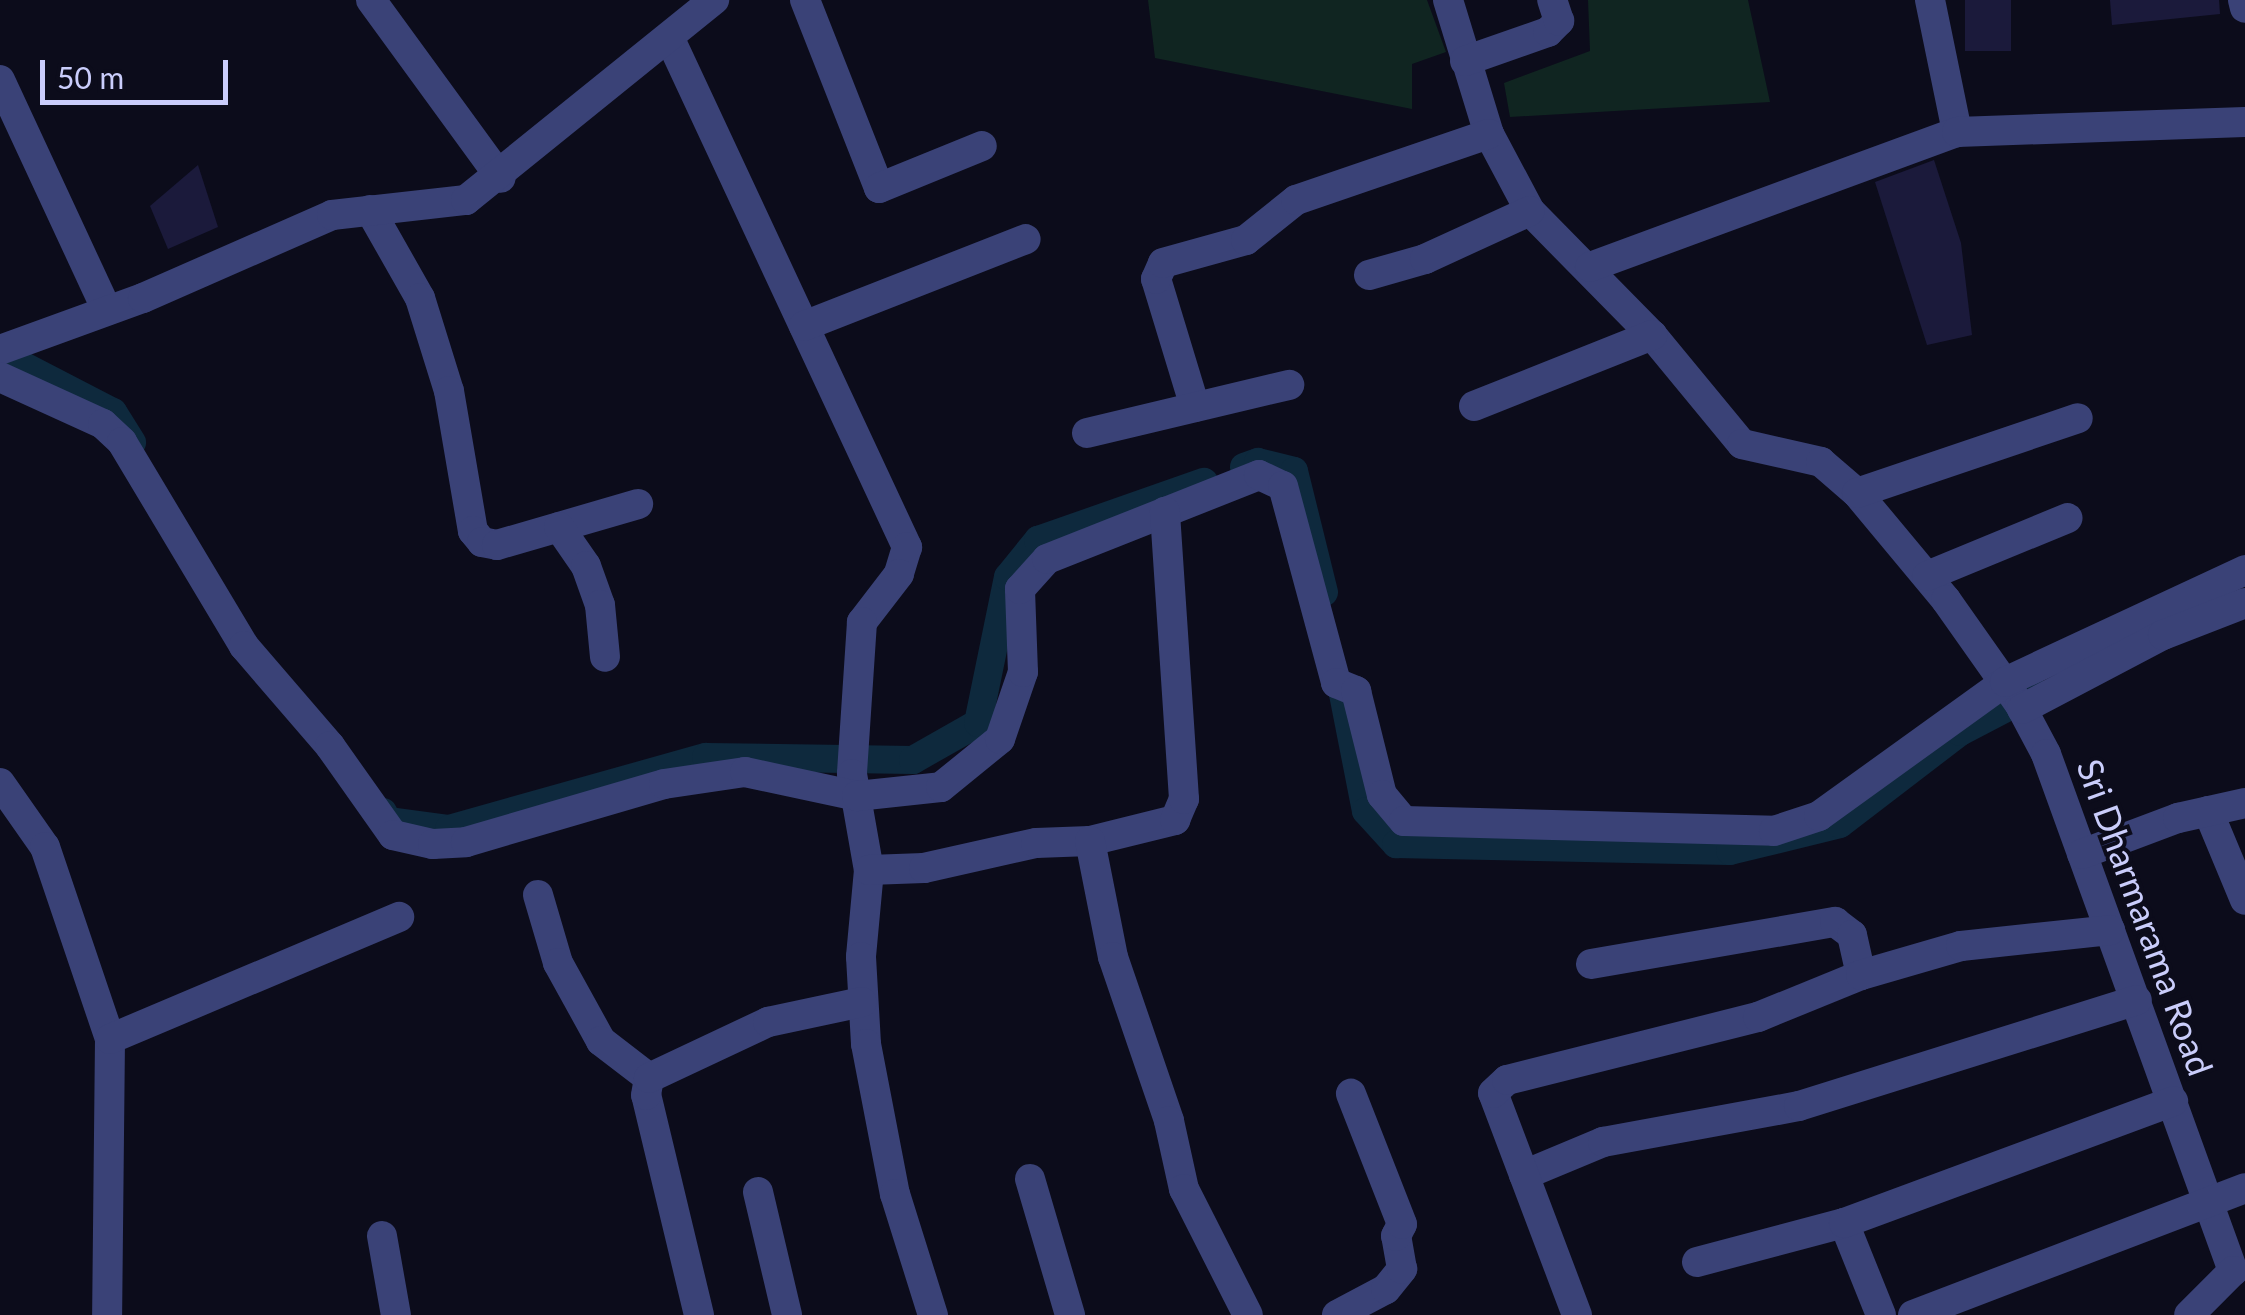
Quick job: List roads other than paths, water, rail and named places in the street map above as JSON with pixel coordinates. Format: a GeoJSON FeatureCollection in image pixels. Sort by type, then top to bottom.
{"type":"FeatureCollection","features":[{"type":"Feature","properties":{"kind":"street"},"geometry":{"type":"LineString","coordinates":[[371,0],[501,178]]}},
{"type":"Feature","properties":{"kind":"street"},"geometry":{"type":"LineString","coordinates":[[0,350],[332,216],[466,200],[501,178],[714,0]]}},
{"type":"Feature","properties":{"kind":"street"},"geometry":{"type":"LineString","coordinates":[[805,0],[880,188],[982,146]]}},
{"type":"Feature","properties":{"kind":"street","name":"Sri Dharmarama Road"},"geometry":{"type":"LineString","coordinates":[[1448,0],[1489,134],[1530,211],[1590,267],[1652,335],[1742,444],[1821,462],[1858,494],[1927,576],[2014,697],[2046,754],[2233,1271],[2188,1315]]}},
{"type":"Feature","properties":{"kind":"street"},"geometry":{"type":"LineString","coordinates":[[1466,61],[1548,32],[1558,21],[1552,0]]}},
{"type":"Feature","properties":{"kind":"street"},"geometry":{"type":"LineString","coordinates":[[1930,0],[1956,132]]}},
{"type":"Feature","properties":{"kind":"street"},"geometry":{"type":"LineString","coordinates":[[2243,0],[2245,8]]}},
{"type":"Feature","properties":{"kind":"street"},"geometry":{"type":"LineString","coordinates":[[670,39],[907,547],[900,574],[862,622],[852,742],[854,785],[868,870],[862,1002],[894,1194],[933,1315]]}},
{"type":"Feature","properties":{"kind":"street"},"geometry":{"type":"LineString","coordinates":[[0,80],[107,310]]}},
{"type":"Feature","properties":{"kind":"street"},"geometry":{"type":"LineString","coordinates":[[1590,267],[1956,132],[2245,122]]}},
{"type":"Feature","properties":{"kind":"street"},"geometry":{"type":"LineString","coordinates":[[1194,407],[1156,279],[1163,263],[1246,240],[1296,200],[1489,134]]}},
{"type":"Feature","properties":{"kind":"street"},"geometry":{"type":"LineString","coordinates":[[370,210],[420,298],[449,390],[473,531],[497,546],[638,504]]}},
{"type":"Feature","properties":{"kind":"street"},"geometry":{"type":"LineString","coordinates":[[1369,274],[1425,259],[1530,211]]}},
{"type":"Feature","properties":{"kind":"street"},"geometry":{"type":"LineString","coordinates":[[804,326],[1026,240]]}},
{"type":"Feature","properties":{"kind":"street"},"geometry":{"type":"LineString","coordinates":[[1474,406],[1652,335]]}},
{"type":"Feature","properties":{"kind":"street"},"geometry":{"type":"LineString","coordinates":[[0,376],[103,424],[122,442],[244,646],[330,746],[394,835],[433,844],[466,842],[664,784],[745,772],[854,785],[941,787],[1000,739],[1023,672],[1020,588],[1046,560],[1259,475],[1283,486],[1382,796],[1404,821],[1774,830],[1819,816],[2014,697],[2245,570]]}},
{"type":"Feature","properties":{"kind":"street"},"geometry":{"type":"LineString","coordinates":[[1087,433],[1289,385]]}},
{"type":"Feature","properties":{"kind":"street"},"geometry":{"type":"LineString","coordinates":[[1858,494],[2078,418]]}},
{"type":"Feature","properties":{"kind":"street"},"geometry":{"type":"LineString","coordinates":[[868,870],[924,868],[1036,842],[1090,841],[1175,820],[1184,799],[1165,512]]}},
{"type":"Feature","properties":{"kind":"street"},"geometry":{"type":"LineString","coordinates":[[1927,576],[2068,518]]}},
{"type":"Feature","properties":{"kind":"street"},"geometry":{"type":"LineString","coordinates":[[559,527],[596,592],[604,657]]}},
{"type":"Feature","properties":{"kind":"street"},"geometry":{"type":"LineString","coordinates":[[2014,697],[2245,603]]}},
{"type":"Feature","properties":{"kind":"street"},"geometry":{"type":"LineString","coordinates":[[0,783],[44,847],[110,1039],[107,1315]]}},
{"type":"Feature","properties":{"kind":"street"},"geometry":{"type":"LineString","coordinates":[[2082,854],[2208,811],[2245,803]]}},
{"type":"Feature","properties":{"kind":"street"},"geometry":{"type":"LineString","coordinates":[[2208,811],[2245,900]]}},
{"type":"Feature","properties":{"kind":"street"},"geometry":{"type":"LineString","coordinates":[[1090,841],[1113,957],[1169,1121],[1184,1188],[1248,1315]]}},
{"type":"Feature","properties":{"kind":"street"},"geometry":{"type":"LineString","coordinates":[[538,895],[558,962],[601,1040],[649,1078]]}},
{"type":"Feature","properties":{"kind":"street"},"geometry":{"type":"LineString","coordinates":[[110,1039],[398,917]]}},
{"type":"Feature","properties":{"kind":"street"},"geometry":{"type":"LineString","coordinates":[[1591,964],[1836,922],[1852,936],[1861,976]]}},
{"type":"Feature","properties":{"kind":"street"},"geometry":{"type":"LineString","coordinates":[[1577,1315],[1492,1093],[1507,1080],[1758,1017],[1861,976],[1961,946],[2110,930]]}},
{"type":"Feature","properties":{"kind":"street"},"geometry":{"type":"LineString","coordinates":[[1524,1175],[1603,1142],[1799,1106],[2137,1000]]}},
{"type":"Feature","properties":{"kind":"street"},"geometry":{"type":"LineString","coordinates":[[649,1078],[768,1022],[862,1002]]}},
{"type":"Feature","properties":{"kind":"street"},"geometry":{"type":"LineString","coordinates":[[649,1078],[646,1096],[699,1315]]}},
{"type":"Feature","properties":{"kind":"street"},"geometry":{"type":"LineString","coordinates":[[1337,1315],[1386,1289],[1402,1269],[1396,1236],[1402,1224],[1351,1094]]}},
{"type":"Feature","properties":{"kind":"street"},"geometry":{"type":"LineString","coordinates":[[1697,1262],[1844,1223],[2173,1101]]}},
{"type":"Feature","properties":{"kind":"street"},"geometry":{"type":"LineString","coordinates":[[1030,1179],[1070,1315]]}},
{"type":"Feature","properties":{"kind":"street"},"geometry":{"type":"LineString","coordinates":[[1912,1315],[2207,1198],[2245,1188]]}},
{"type":"Feature","properties":{"kind":"street"},"geometry":{"type":"LineString","coordinates":[[758,1192],[788,1315]]}},
{"type":"Feature","properties":{"kind":"street"},"geometry":{"type":"LineString","coordinates":[[1844,1223],[1881,1315]]}},
{"type":"Feature","properties":{"kind":"street"},"geometry":{"type":"LineString","coordinates":[[382,1236],[396,1315]]}},
{"type":"Feature","properties":{"kind":"waterway"},"geometry":{"type":"LineString","coordinates":[[18,363],[113,412],[132,442]]}},
{"type":"Feature","properties":{"kind":"waterway"},"geometry":{"type":"LineString","coordinates":[[1244,467],[1258,462],[1294,471],[1324,592]]}},
{"type":"Feature","properties":{"kind":"waterway"},"geometry":{"type":"LineString","coordinates":[[383,812],[388,821],[449,829],[706,757],[913,760],[978,723],[1008,577],[1038,540],[1204,482]]}},
{"type":"Feature","properties":{"kind":"waterway"},"geometry":{"type":"LineString","coordinates":[[1343,694],[1366,811],[1396,844],[1730,851],[1840,824],[1960,732],[2035,693]]}}]}
